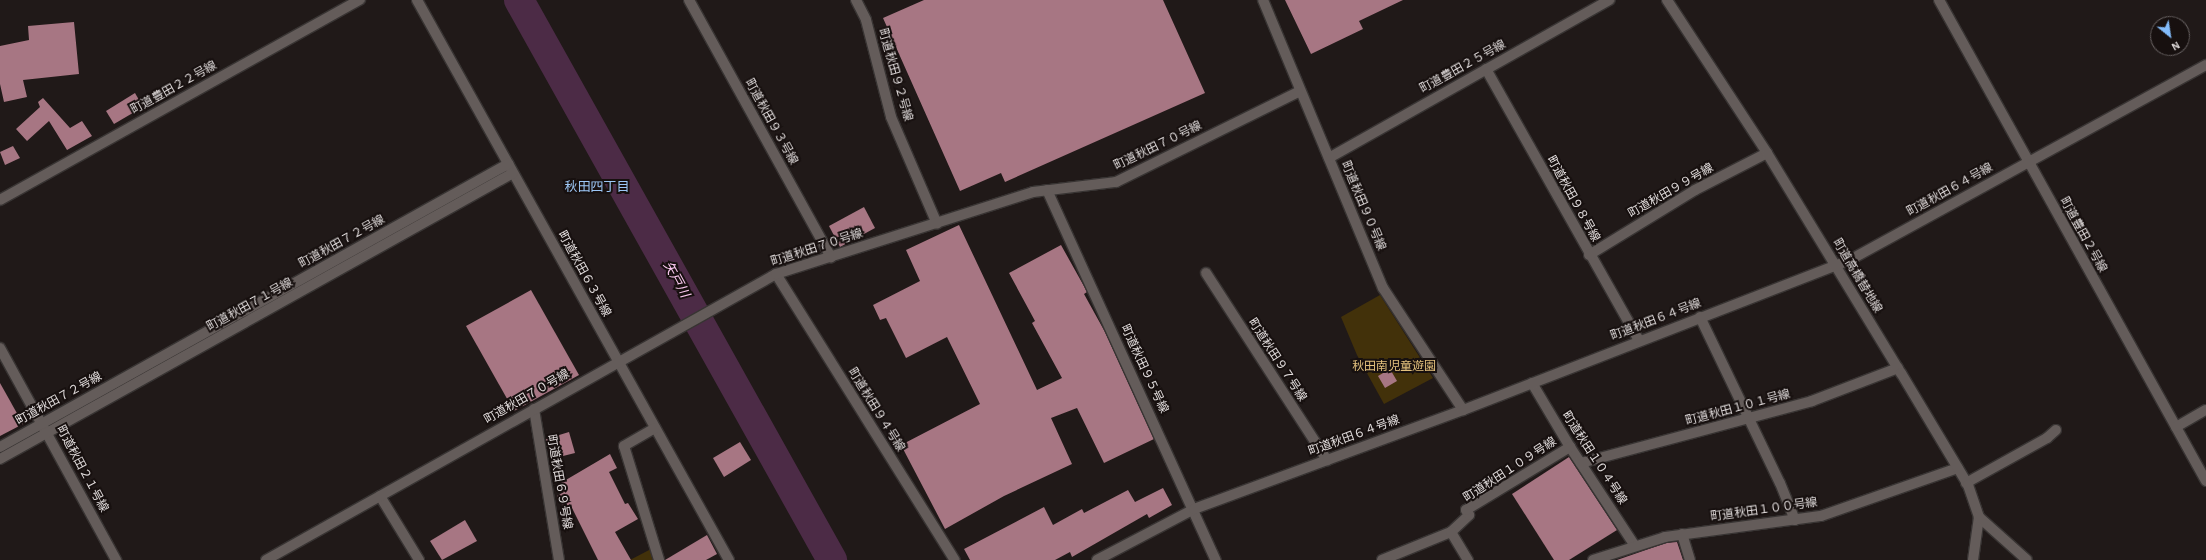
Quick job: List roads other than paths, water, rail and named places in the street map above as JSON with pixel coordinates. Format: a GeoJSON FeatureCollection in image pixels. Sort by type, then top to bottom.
{"type":"FeatureCollection","features":[{"type":"Feature","properties":{"kind":"street","name":"町道豊田２２号線"},"geometry":{"type":"LineString","coordinates":[[0,200],[360,0]]}},
{"type":"Feature","properties":{"kind":"street","name":"町道秋田６３号線"},"geometry":{"type":"LineString","coordinates":[[417,0],[729,560]]}},
{"type":"Feature","properties":{"kind":"street","name":"町道秋田９３号線"},"geometry":{"type":"LineString","coordinates":[[689,0],[831,257]]}},
{"type":"Feature","properties":{"kind":"street","name":"町道秋田９２号線"},"geometry":{"type":"LineString","coordinates":[[856,0],[866,20],[891,117],[937,224]]}},
{"type":"Feature","properties":{"kind":"street","name":"町道秋田９０号線"},"geometry":{"type":"LineString","coordinates":[[1263,0],[1383,288],[1463,410]]}},
{"type":"Feature","properties":{"kind":"street","name":"町道豊田２５号線"},"geometry":{"type":"LineString","coordinates":[[1329,158],[1609,0]]}},
{"type":"Feature","properties":{"kind":"street","name":"町道高橋替地線"},"geometry":{"type":"LineString","coordinates":[[1667,0],[1767,153],[1898,368],[1958,468],[1966,483],[1979,517],[2027,560]]}},
{"type":"Feature","properties":{"kind":"street","name":"町道豊田２号線"},"geometry":{"type":"LineString","coordinates":[[1940,0],[2028,162],[2206,481]]}},
{"type":"Feature","properties":{"kind":"street","name":"町道秋田６４号線"},"geometry":{"type":"LineString","coordinates":[[1097,560],[1194,509],[1463,410],[1700,317],[1836,266],[2206,65]]}},
{"type":"Feature","properties":{"kind":"street","name":"町道秋田９８号線"},"geometry":{"type":"LineString","coordinates":[[1486,69],[1589,255],[1639,341]]}},
{"type":"Feature","properties":{"kind":"street","name":"町道秋田７０号線"},"geometry":{"type":"LineString","coordinates":[[266,560],[618,361],[776,274],[937,224],[1033,192],[1116,182],[1300,91]]}},
{"type":"Feature","properties":{"kind":"street","name":"町道秋田９９号線"},"geometry":{"type":"LineString","coordinates":[[1589,255],[1695,190],[1767,153]]}},
{"type":"Feature","properties":{"kind":"street","name":"町道秋田７２号線"},"geometry":{"type":"LineString","coordinates":[[0,447],[511,168]]}},
{"type":"Feature","properties":{"kind":"street","name":"町道秋田７１号線"},"geometry":{"type":"LineString","coordinates":[[0,459],[511,168]]}},
{"type":"Feature","properties":{"kind":"street","name":"町道秋田９５号線"},"geometry":{"type":"LineString","coordinates":[[1047,190],[1216,560]]}},
{"type":"Feature","properties":{"kind":"street","name":"町道秋田９７号線"},"geometry":{"type":"LineString","coordinates":[[1206,273],[1327,460]]}},
{"type":"Feature","properties":{"kind":"street","name":"町道秋田９４号線"},"geometry":{"type":"LineString","coordinates":[[776,274],[955,560]]}},
{"type":"Feature","properties":{"kind":"street"},"geometry":{"type":"LineString","coordinates":[[1700,317],[1780,483],[1794,520]]}},
{"type":"Feature","properties":{"kind":"street","name":"町道秋田２１号線"},"geometry":{"type":"LineString","coordinates":[[0,348],[48,433],[116,560]]}},
{"type":"Feature","properties":{"kind":"street","name":"町道秋田１０１号線"},"geometry":{"type":"LineString","coordinates":[[1581,463],[1812,402],[1898,368]]}},
{"type":"Feature","properties":{"kind":"street","name":"町道秋田１０４号線"},"geometry":{"type":"LineString","coordinates":[[1532,383],[1570,447],[1635,546]]}},
{"type":"Feature","properties":{"kind":"street","name":"町道秋田６９号線"},"geometry":{"type":"LineString","coordinates":[[534,409],[559,560]]}},
{"type":"Feature","properties":{"kind":"street"},"geometry":{"type":"LineString","coordinates":[[2176,427],[2206,410]]}},
{"type":"Feature","properties":{"kind":"street"},"geometry":{"type":"LineString","coordinates":[[655,428],[624,446],[659,560]]}},
{"type":"Feature","properties":{"kind":"street"},"geometry":{"type":"LineString","coordinates":[[1966,483],[2047,438],[2056,430]]}},
{"type":"Feature","properties":{"kind":"street","name":"町道秋田１０９号線"},"geometry":{"type":"LineString","coordinates":[[1451,532],[1469,515],[1466,510],[1570,447]]}},
{"type":"Feature","properties":{"kind":"street","name":"町道秋田１００号線"},"geometry":{"type":"LineString","coordinates":[[1593,560],[1635,546],[1682,534],[1821,516],[1958,468]]}},
{"type":"Feature","properties":{"kind":"street"},"geometry":{"type":"LineString","coordinates":[[380,496],[419,560]]}},
{"type":"Feature","properties":{"kind":"street"},"geometry":{"type":"LineString","coordinates":[[1974,560],[1979,517]]}},
{"type":"Feature","properties":{"kind":"street"},"geometry":{"type":"LineString","coordinates":[[1382,560],[1395,558],[1451,532],[1468,560]]}},
{"type":"Feature","properties":{"kind":"street"},"geometry":{"type":"LineString","coordinates":[[1682,534],[1690,560]]}},
{"type":"Feature","properties":{"kind":"waterway","name":"矢戸川"},"geometry":{"type":"LineString","coordinates":[[519,0],[832,560]]}},
{"type":"Feature","properties":{"kind":"district","name":"秋田四丁目"},"geometry":{"type":"Point","coordinates":[597,188]}},
{"type":"Feature","properties":{"kind":"park label","name":"秋田南児童遊園"},"geometry":{"type":"Point","coordinates":[1394,367]}}]}
